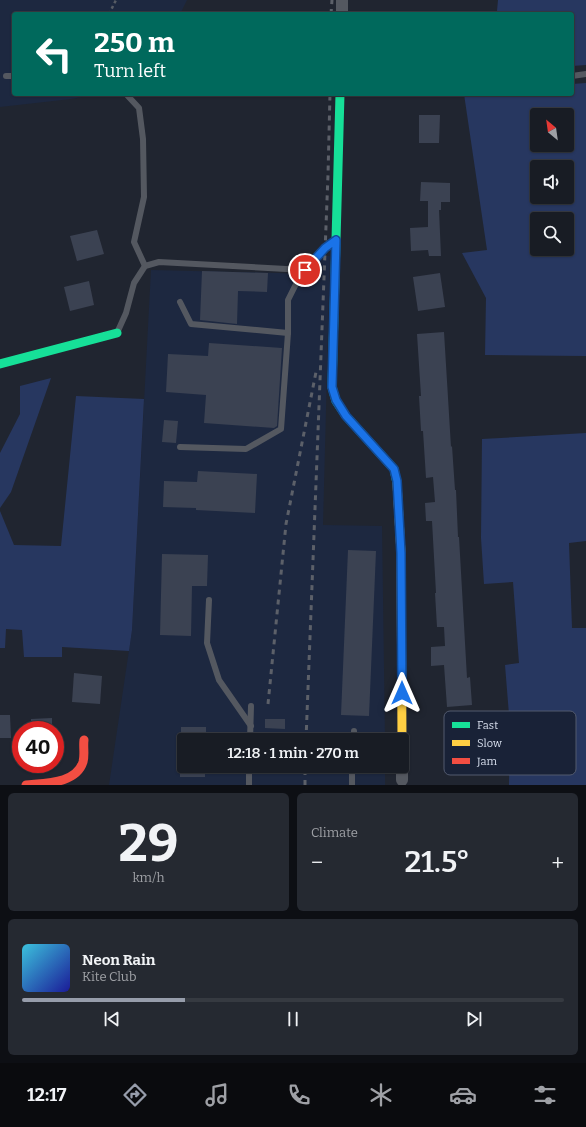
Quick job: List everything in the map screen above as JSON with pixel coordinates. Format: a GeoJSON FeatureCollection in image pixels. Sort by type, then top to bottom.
{"type":"FeatureCollection","features":[{"type":"Feature","properties":{"kind":"street"},"geometry":{"type":"LineString","coordinates":[[342,0],[342,12]]}},
{"type":"Feature","properties":{"kind":"street"},"geometry":{"type":"LineString","coordinates":[[340,96],[332,387],[336,400],[346,416],[394,469],[397,481],[401,553],[402,733]]}},
{"type":"Feature","properties":{"kind":"street"},"geometry":{"type":"LineString","coordinates":[[0,364],[117,333]]}},
{"type":"Feature","properties":{"kind":"street"},"geometry":{"type":"LineString","coordinates":[[26,785],[64,780],[77,773],[83,763],[84,740]]}},
{"type":"Feature","properties":{"kind":"street"},"geometry":{"type":"LineString","coordinates":[[402,773],[402,780]]}},
{"type":"Feature","properties":{"kind":"lane"},"geometry":{"type":"LineString","coordinates":[[574,76],[586,74]]}},
{"type":"Feature","properties":{"kind":"lane"},"geometry":{"type":"LineString","coordinates":[[6,76],[12,76]]}},
{"type":"Feature","properties":{"kind":"lane"},"geometry":{"type":"LineString","coordinates":[[128,96],[139,108],[143,139],[144,197],[134,242],[145,266]]}},
{"type":"Feature","properties":{"kind":"lane"},"geometry":{"type":"LineString","coordinates":[[180,447],[246,449],[281,429],[288,333],[288,300],[301,274],[325,248],[336,240]]}},
{"type":"Feature","properties":{"kind":"lane"},"geometry":{"type":"LineString","coordinates":[[117,333],[126,313],[134,283],[145,266],[159,262],[305,270]]}},
{"type":"Feature","properties":{"kind":"lane"},"geometry":{"type":"LineString","coordinates":[[180,302],[192,324],[288,333]]}},
{"type":"Feature","properties":{"kind":"lane"},"geometry":{"type":"LineString","coordinates":[[209,600],[207,643],[219,680],[251,726]]}},
{"type":"Feature","properties":{"kind":"lane"},"geometry":{"type":"LineString","coordinates":[[250,733],[251,706]]}},
{"type":"Feature","properties":{"kind":"lane"},"geometry":{"type":"LineString","coordinates":[[249,785],[250,773]]}},
{"type":"Feature","properties":{"kind":"lane"},"geometry":{"type":"LineString","coordinates":[[352,773],[352,785]]}},
{"type":"Feature","properties":{"kind":"path"},"geometry":{"type":"LineString","coordinates":[[110,12],[116,0]]}},
{"type":"Feature","properties":{"kind":"shaded area"},"geometry":{"type":"Polygon","coordinates":[[[0,0],[187,0],[181,12],[12,12],[12,96],[87,96],[0,107],[0,0]]]}},
{"type":"Feature","properties":{"kind":"shaded area"},"geometry":{"type":"Polygon","coordinates":[[[498,0],[586,0],[586,65],[574,66],[574,12],[468,12],[497,11],[498,0]]]}},
{"type":"Feature","properties":{"kind":"shaded area"},"geometry":{"type":"Polygon","coordinates":[[[586,83],[586,356],[485,355],[486,298],[462,253],[487,250],[464,96],[574,96],[574,84],[586,83]]]}},
{"type":"Feature","properties":{"kind":"shaded area"},"geometry":{"type":"Polygon","coordinates":[[[323,256],[330,256],[323,525],[382,526],[385,733],[177,733],[177,773],[385,773],[385,785],[109,785],[132,630],[151,270],[306,275],[323,256]]]}},
{"type":"Feature","properties":{"kind":"shaded area"},"geometry":{"type":"Polygon","coordinates":[[[51,378],[11,492],[0,508],[0,453],[20,414],[20,386],[51,378]]]}},
{"type":"Feature","properties":{"kind":"shaded area"},"geometry":{"type":"Polygon","coordinates":[[[76,396],[144,399],[132,630],[129,651],[62,647],[62,657],[24,657],[22,630],[6,629],[5,648],[0,648],[0,511],[14,545],[61,546],[76,396]]]}},
{"type":"Feature","properties":{"kind":"shaded area"},"geometry":{"type":"Polygon","coordinates":[[[586,433],[586,541],[569,543],[572,628],[586,628],[586,785],[509,785],[509,775],[576,775],[576,711],[509,711],[505,665],[519,663],[513,582],[484,584],[481,538],[482,439],[586,433]]]}},
{"type":"Feature","properties":{"kind":"building"},"geometry":{"type":"Polygon","coordinates":[[[419,115],[440,115],[439,143],[419,143],[419,115]]]}},
{"type":"Feature","properties":{"kind":"building"},"geometry":{"type":"Polygon","coordinates":[[[421,182],[450,183],[450,202],[441,202],[441,210],[439,210],[441,256],[429,256],[428,250],[411,251],[410,228],[428,227],[428,201],[420,201],[421,182]]]}},
{"type":"Feature","properties":{"kind":"building"},"geometry":{"type":"Polygon","coordinates":[[[97,230],[104,254],[77,261],[70,236],[97,230]]]}},
{"type":"Feature","properties":{"kind":"building"},"geometry":{"type":"Polygon","coordinates":[[[202,271],[268,273],[267,292],[238,291],[237,324],[200,320],[202,271]]]}},
{"type":"Feature","properties":{"kind":"building"},"geometry":{"type":"Polygon","coordinates":[[[440,273],[445,307],[418,311],[413,277],[440,273]]]}},
{"type":"Feature","properties":{"kind":"building"},"geometry":{"type":"Polygon","coordinates":[[[89,281],[94,305],[70,311],[64,287],[89,281]]]}},
{"type":"Feature","properties":{"kind":"building"},"geometry":{"type":"Polygon","coordinates":[[[444,332],[451,447],[452,446],[456,490],[467,678],[470,677],[472,705],[447,707],[444,665],[431,666],[431,647],[445,646],[444,627],[437,627],[432,521],[426,521],[425,503],[435,502],[433,477],[426,478],[423,431],[421,431],[419,396],[421,396],[417,334],[444,332]]]}},
{"type":"Feature","properties":{"kind":"building"},"geometry":{"type":"Polygon","coordinates":[[[209,343],[282,348],[277,426],[274,428],[204,423],[206,395],[166,392],[168,354],[208,356],[209,343]]]}},
{"type":"Feature","properties":{"kind":"building"},"geometry":{"type":"Polygon","coordinates":[[[164,420],[178,421],[176,443],[162,442],[164,420]]]}},
{"type":"Feature","properties":{"kind":"building"},"geometry":{"type":"Polygon","coordinates":[[[198,471],[257,474],[255,513],[163,507],[164,481],[197,482],[198,471]]]}},
{"type":"Feature","properties":{"kind":"building"},"geometry":{"type":"Polygon","coordinates":[[[348,550],[376,551],[369,716],[341,715],[348,550]]]}},
{"type":"Feature","properties":{"kind":"building"},"geometry":{"type":"Polygon","coordinates":[[[162,554],[208,555],[207,586],[192,586],[191,636],[160,635],[162,554]]]}},
{"type":"Feature","properties":{"kind":"building"},"geometry":{"type":"Polygon","coordinates":[[[74,673],[102,676],[100,704],[72,702],[74,673]]]}},
{"type":"Feature","properties":{"kind":"building"},"geometry":{"type":"Polygon","coordinates":[[[0,715],[10,715],[11,738],[0,738],[0,715]]]}},
{"type":"Feature","properties":{"kind":"building"},"geometry":{"type":"Polygon","coordinates":[[[52,718],[52,721],[31,721],[31,719],[52,718]]]}},
{"type":"Feature","properties":{"kind":"building"},"geometry":{"type":"Polygon","coordinates":[[[265,719],[285,719],[285,729],[265,728],[265,719]]]}},
{"type":"Feature","properties":{"kind":"building"},"geometry":{"type":"Polygon","coordinates":[[[181,727],[206,727],[206,733],[181,733],[181,727]]]}},
{"type":"Feature","properties":{"kind":"building"},"geometry":{"type":"Polygon","coordinates":[[[180,773],[205,773],[205,777],[180,777],[180,773]]]}},
{"type":"Feature","properties":{"kind":"railway"},"geometry":{"type":"LineString","coordinates":[[331,12],[332,0]]}},
{"type":"Feature","properties":{"kind":"railway"},"geometry":{"type":"LineString","coordinates":[[306,733],[330,96]]}},
{"type":"Feature","properties":{"kind":"railway"},"geometry":{"type":"LineString","coordinates":[[268,704],[286,524],[316,372]]}},
{"type":"Feature","properties":{"kind":"railway"},"geometry":{"type":"LineString","coordinates":[[305,773],[305,785]]}},
{"type":"Feature","properties":{"kind":"traffic: fast"},"geometry":{"type":"LineString","coordinates":[[340,96],[332,387],[336,401],[346,416],[394,469],[397,483]]}},
{"type":"Feature","properties":{"kind":"traffic: fast"},"geometry":{"type":"LineString","coordinates":[[0,364],[117,333]]}},
{"type":"Feature","properties":{"kind":"traffic: slow"},"geometry":{"type":"LineString","coordinates":[[397,483],[401,553],[402,733]]}},
{"type":"Feature","properties":{"kind":"traffic: jam"},"geometry":{"type":"LineString","coordinates":[[26,785],[51,783],[74,775],[83,762],[84,740]]}},
{"type":"Feature","properties":{"kind":"route"},"geometry":{"type":"LineString","coordinates":[[305,270],[325,248],[336,240],[332,387],[336,400],[346,416],[394,469],[397,481],[401,553],[402,693]]}}]}
